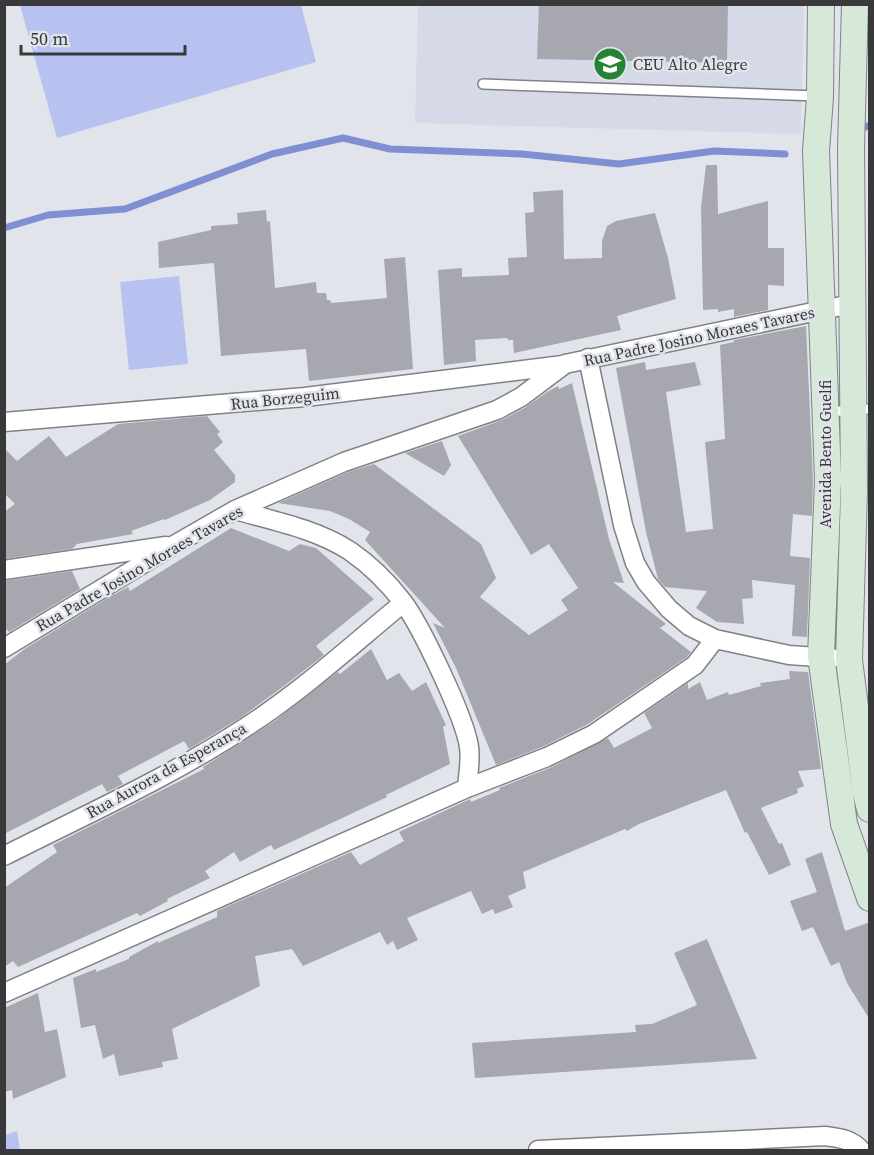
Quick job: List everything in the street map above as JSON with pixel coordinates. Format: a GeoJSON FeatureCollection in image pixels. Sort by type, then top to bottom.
{"type":"FeatureCollection","features":[{"type":"Feature","properties":{"kind":"main road","name":"Avenida Bento Guelfi"},"geometry":{"type":"LineString","coordinates":[[821,4],[820,97],[816,151],[828,480],[821,656],[844,824],[870,898]]}},
{"type":"Feature","properties":{"kind":"main road","name":"Avenida Bento Guelfi"},"geometry":{"type":"LineString","coordinates":[[855,4],[851,147],[851,304],[862,409],[849,660],[870,809]]}},
{"type":"Feature","properties":{"kind":"street","name":"Rua Padre Josino Moraes Tavares"},"geometry":{"type":"LineString","coordinates":[[4,648],[235,510],[344,462],[497,410],[521,397],[565,364],[851,304]]}},
{"type":"Feature","properties":{"kind":"street"},"geometry":{"type":"LineString","coordinates":[[588,358],[623,525],[635,563],[646,582],[669,609],[689,626],[715,639],[789,655],[849,660]]}},
{"type":"Feature","properties":{"kind":"street","name":"Rua Borzeguim"},"geometry":{"type":"LineString","coordinates":[[4,422],[305,397],[565,364]]}},
{"type":"Feature","properties":{"kind":"street"},"geometry":{"type":"LineString","coordinates":[[235,510],[306,530],[329,539],[352,552],[404,603],[427,644],[463,725],[469,746],[467,788]]}},
{"type":"Feature","properties":{"kind":"street"},"geometry":{"type":"LineString","coordinates":[[4,570],[174,545]]}},
{"type":"Feature","properties":{"kind":"street","name":"Rua Aurora da Esperança"},"geometry":{"type":"LineString","coordinates":[[4,856],[179,767],[246,727],[295,692],[404,603]]}},
{"type":"Feature","properties":{"kind":"street"},"geometry":{"type":"LineString","coordinates":[[4,993],[467,788],[548,757],[594,734],[694,665],[715,639]]}},
{"type":"Feature","properties":{"kind":"street"},"geometry":{"type":"LineString","coordinates":[[538,1150],[825,1137],[846,1139],[855,1143],[861,1150]]}},
{"type":"Feature","properties":{"kind":"lane"},"geometry":{"type":"LineString","coordinates":[[483,84],[820,97]]}},
{"type":"Feature","properties":{"kind":"lane"},"geometry":{"type":"LineString","coordinates":[[826,412],[862,409]]}},
{"type":"Feature","properties":{"kind":"shaded area"},"geometry":{"type":"Polygon","coordinates":[[[20,5],[301,5],[316,62],[57,138],[20,5]]]}},
{"type":"Feature","properties":{"kind":"shaded area","name":"CEU Alto Alegre"},"geometry":{"type":"Polygon","coordinates":[[[418,5],[804,5],[801,134],[415,123],[418,5]]]}},
{"type":"Feature","properties":{"kind":"shaded area"},"geometry":{"type":"Polygon","coordinates":[[[179,276],[188,364],[129,370],[120,282],[179,276]]]}},
{"type":"Feature","properties":{"kind":"shaded area"},"geometry":{"type":"Polygon","coordinates":[[[17,1131],[20,1150],[5,1150],[5,1135],[17,1131]]]}},
{"type":"Feature","properties":{"kind":"building"},"geometry":{"type":"Polygon","coordinates":[[[539,4],[728,4],[727,63],[537,59],[539,4]]]}},
{"type":"Feature","properties":{"kind":"building"},"geometry":{"type":"Polygon","coordinates":[[[706,165],[717,165],[718,214],[768,201],[768,248],[784,248],[784,286],[768,285],[768,310],[734,317],[734,309],[718,312],[718,309],[703,310],[701,207],[706,165]]]}},
{"type":"Feature","properties":{"kind":"building"},"geometry":{"type":"Polygon","coordinates":[[[563,190],[564,259],[602,258],[602,241],[607,226],[616,221],[655,213],[668,258],[676,299],[617,316],[621,330],[514,353],[513,340],[507,338],[475,340],[476,361],[444,365],[438,270],[462,268],[462,277],[509,275],[508,258],[527,257],[525,213],[534,212],[533,192],[563,190]]]}},
{"type":"Feature","properties":{"kind":"building"},"geometry":{"type":"Polygon","coordinates":[[[266,210],[267,222],[270,221],[275,288],[316,282],[317,293],[326,293],[327,300],[331,303],[387,298],[384,259],[405,257],[413,369],[309,381],[306,349],[221,356],[214,263],[159,268],[158,242],[211,230],[211,226],[238,224],[237,213],[266,210]]]}},
{"type":"Feature","properties":{"kind":"building"},"geometry":{"type":"Polygon","coordinates":[[[806,326],[813,480],[812,516],[793,514],[790,556],[810,558],[807,637],[792,636],[795,585],[752,580],[753,598],[742,599],[744,624],[717,622],[696,608],[707,591],[665,587],[658,579],[646,532],[616,368],[645,362],[646,370],[695,362],[701,385],[666,392],[686,532],[713,529],[705,442],[725,439],[720,345],[734,342],[734,340],[806,326]]]}},
{"type":"Feature","properties":{"kind":"building"},"geometry":{"type":"Polygon","coordinates":[[[572,383],[609,539],[624,583],[613,582],[666,624],[660,628],[691,652],[687,657],[588,724],[542,747],[496,765],[456,668],[433,623],[445,628],[365,540],[370,532],[330,511],[278,503],[348,472],[374,464],[481,544],[496,578],[480,597],[529,635],[568,610],[561,600],[578,588],[549,544],[531,555],[458,436],[502,420],[558,386],[559,389],[572,383]]]}},
{"type":"Feature","properties":{"kind":"building"},"geometry":{"type":"Polygon","coordinates":[[[207,416],[220,432],[217,434],[223,442],[214,450],[235,475],[235,482],[210,500],[165,520],[131,531],[133,534],[77,544],[72,549],[4,559],[4,512],[15,504],[4,493],[4,448],[17,461],[49,436],[66,457],[118,424],[207,416]]]}},
{"type":"Feature","properties":{"kind":"building"},"geometry":{"type":"Polygon","coordinates":[[[442,441],[451,465],[444,476],[405,453],[442,441]]]}},
{"type":"Feature","properties":{"kind":"building"},"geometry":{"type":"Polygon","coordinates":[[[231,528],[289,551],[300,544],[316,548],[374,599],[316,646],[324,655],[240,718],[189,749],[184,741],[118,776],[123,784],[107,792],[102,784],[4,834],[4,665],[26,648],[111,596],[128,587],[130,591],[231,528]]]}},
{"type":"Feature","properties":{"kind":"building"},"geometry":{"type":"Polygon","coordinates":[[[72,571],[80,589],[9,632],[4,627],[4,581],[72,571]]]}},
{"type":"Feature","properties":{"kind":"building"},"geometry":{"type":"Polygon","coordinates":[[[371,649],[387,680],[399,673],[412,691],[426,682],[446,725],[443,727],[450,764],[386,795],[387,797],[274,850],[271,845],[240,862],[234,852],[205,871],[210,878],[167,899],[168,901],[140,916],[137,913],[18,967],[13,961],[4,967],[4,888],[57,852],[53,845],[204,769],[203,767],[273,722],[338,672],[340,674],[371,649]]]}},
{"type":"Feature","properties":{"kind":"building"},"geometry":{"type":"Polygon","coordinates":[[[789,671],[808,672],[821,769],[798,771],[804,786],[797,789],[798,793],[761,808],[779,844],[782,843],[791,865],[769,875],[747,832],[745,833],[726,790],[523,872],[526,888],[508,896],[513,907],[495,914],[493,909],[482,914],[471,891],[407,918],[418,940],[397,950],[393,941],[387,945],[380,932],[303,966],[292,949],[255,956],[260,986],[172,1029],[178,1059],[162,1062],[163,1067],[119,1076],[114,1054],[103,1059],[95,1025],[81,1028],[73,978],[129,959],[158,941],[158,943],[217,917],[217,911],[351,852],[360,865],[404,841],[399,832],[470,799],[471,802],[552,767],[608,738],[614,748],[652,728],[644,713],[688,683],[688,689],[700,682],[707,700],[728,692],[729,695],[761,686],[760,683],[790,679],[789,671]]]}},
{"type":"Feature","properties":{"kind":"building"},"geometry":{"type":"Polygon","coordinates":[[[822,852],[845,931],[870,922],[870,1020],[847,983],[839,962],[831,966],[813,927],[802,931],[790,901],[817,892],[805,859],[822,852]]]}},
{"type":"Feature","properties":{"kind":"building"},"geometry":{"type":"Polygon","coordinates":[[[707,939],[757,1059],[475,1078],[472,1043],[636,1032],[635,1025],[652,1024],[697,1005],[674,953],[707,939]]]}},
{"type":"Feature","properties":{"kind":"building"},"geometry":{"type":"Polygon","coordinates":[[[38,993],[45,1032],[57,1029],[66,1077],[13,1099],[12,1090],[4,1092],[4,1008],[38,993]]]}},
{"type":"Feature","properties":{"kind":"waterway"},"geometry":{"type":"LineString","coordinates":[[861,129],[870,125]]}},
{"type":"Feature","properties":{"kind":"waterway"},"geometry":{"type":"LineString","coordinates":[[4,228],[48,215],[125,209],[272,154],[343,138],[390,149],[522,154],[619,164],[714,151],[785,154]]}},
{"type":"Feature","properties":{"kind":"place","name":"CEU Alto Alegre"},"geometry":{"type":"Point","coordinates":[610,64]}}]}
